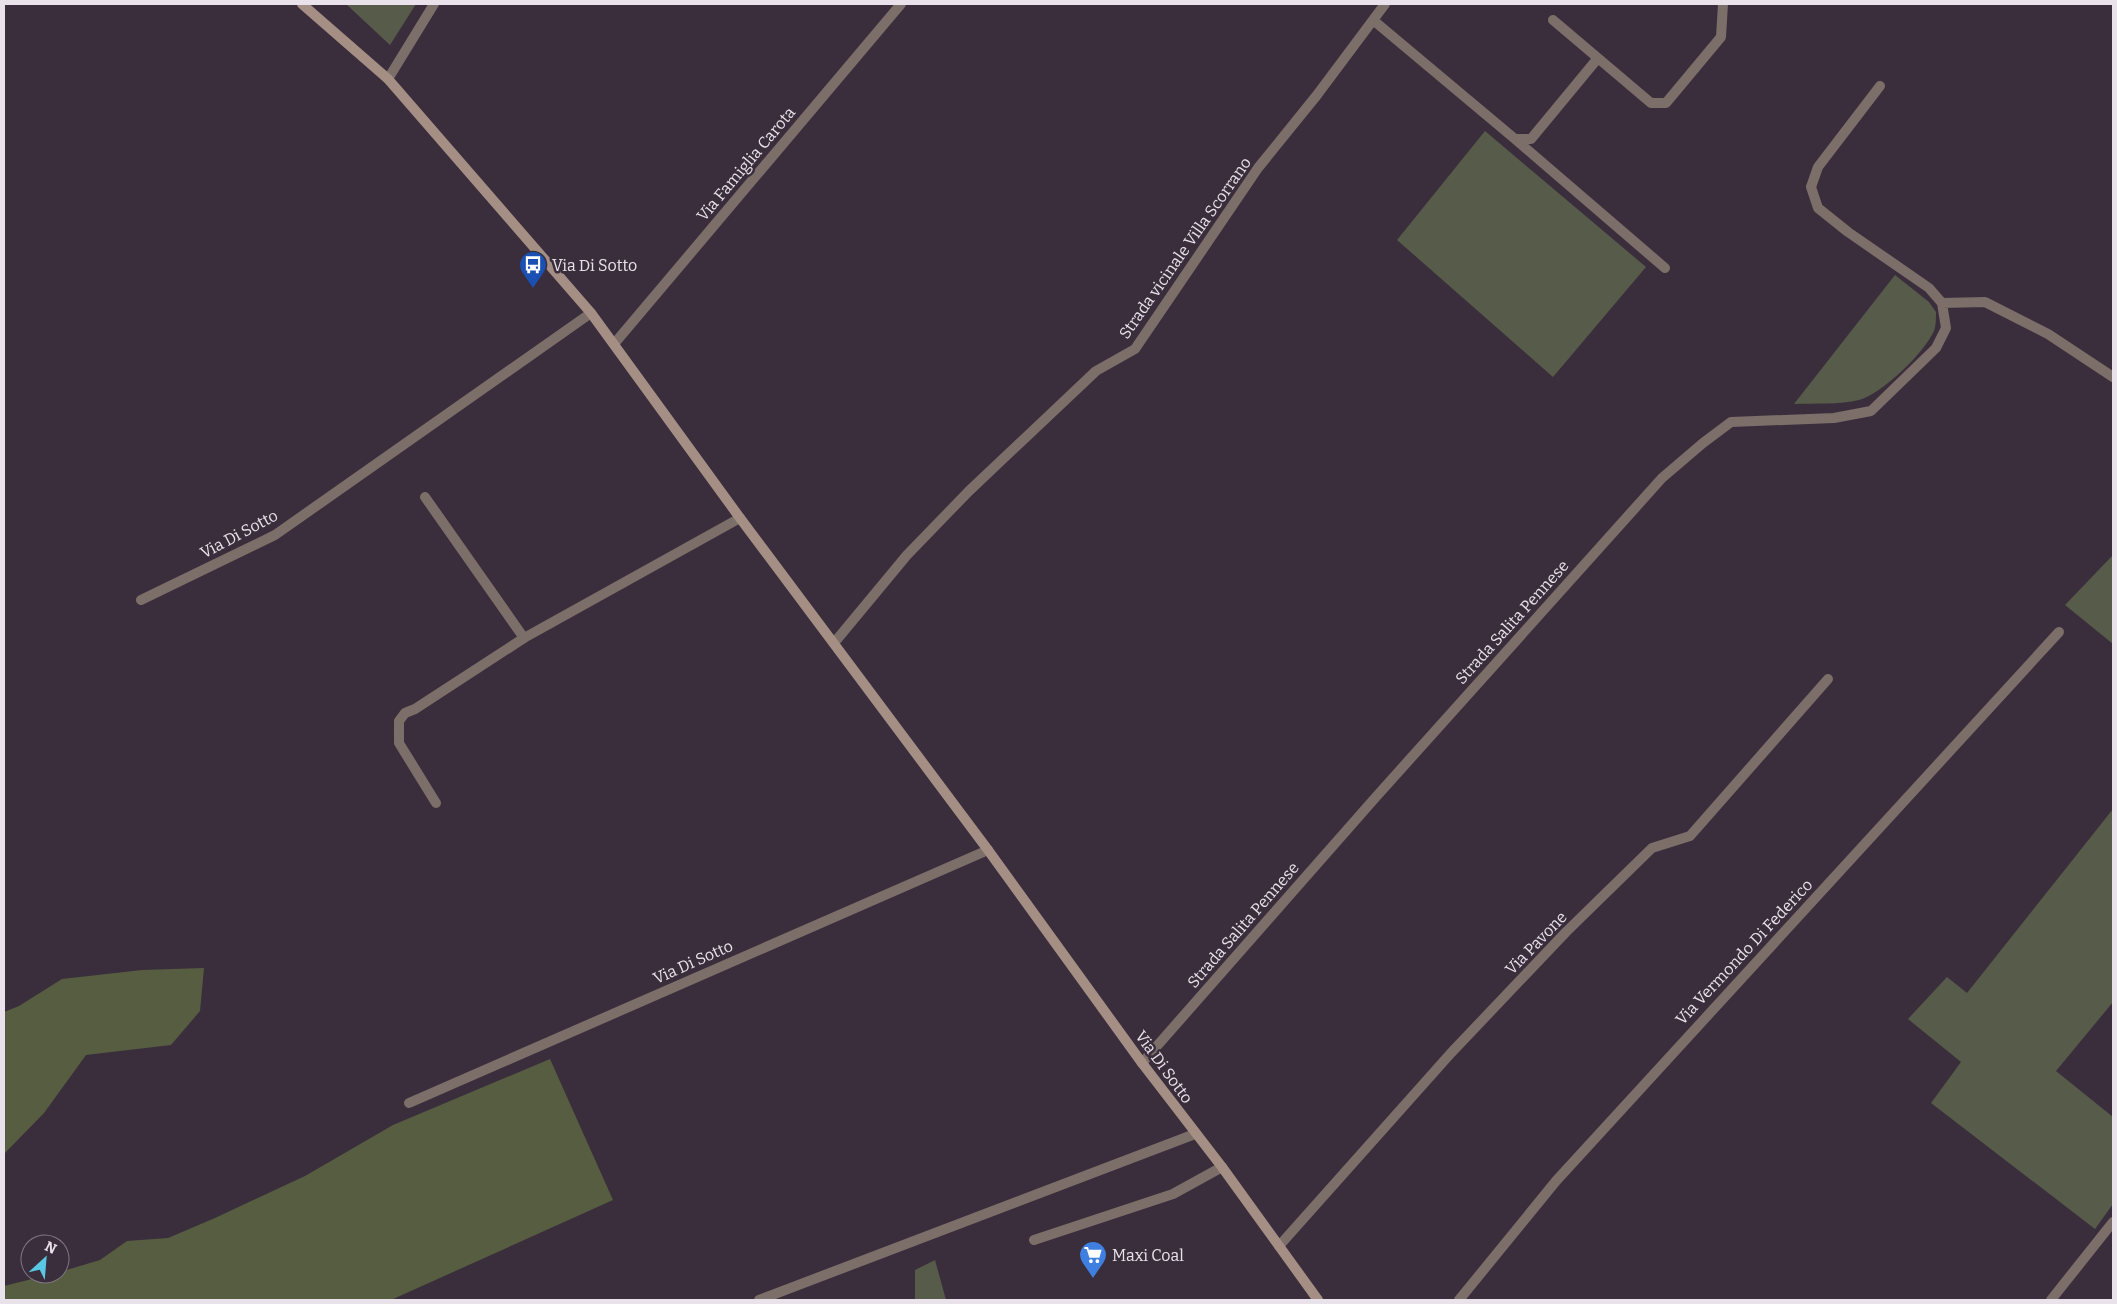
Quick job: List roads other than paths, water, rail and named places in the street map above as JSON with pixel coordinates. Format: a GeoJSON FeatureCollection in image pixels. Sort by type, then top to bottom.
{"type":"FeatureCollection","features":[{"type":"Feature","properties":{"kind":"street","name":"Via Di Sotto"},"geometry":{"type":"LineString","coordinates":[[302,4],[388,79],[591,313],[740,518],[988,850],[1142,1063],[1222,1167],[1318,1300]]}},
{"type":"Feature","properties":{"kind":"street"},"geometry":{"type":"LineString","coordinates":[[388,79],[434,4]]}},
{"type":"Feature","properties":{"kind":"street","name":"Via Famiglia Carota"},"geometry":{"type":"LineString","coordinates":[[614,344],[901,4]]}},
{"type":"Feature","properties":{"kind":"street","name":"Strada vicinale Villa Scorrano"},"geometry":{"type":"LineString","coordinates":[[834,643],[907,555],[969,490],[1096,371],[1135,349],[1258,168],[1317,95],[1386,4]]}},
{"type":"Feature","properties":{"kind":"street"},"geometry":{"type":"LineString","coordinates":[[1553,20],[1651,103],[1666,103],[1721,37],[1723,4]]}},
{"type":"Feature","properties":{"kind":"street"},"geometry":{"type":"LineString","coordinates":[[1373,20],[1665,268]]}},
{"type":"Feature","properties":{"kind":"street"},"geometry":{"type":"LineString","coordinates":[[1515,139],[1532,139],[1598,58]]}},
{"type":"Feature","properties":{"kind":"street"},"geometry":{"type":"LineString","coordinates":[[1880,86],[1818,167],[1811,187],[1818,208],[1848,232],[1929,288],[1942,303],[1985,302],[2040,329],[2113,377]]}},
{"type":"Feature","properties":{"kind":"street","name":"Strada Salita Pennese"},"geometry":{"type":"LineString","coordinates":[[1142,1063],[1375,798],[1662,478],[1731,422],[1834,418],[1871,411],[1936,348],[1946,328],[1942,303]]}},
{"type":"Feature","properties":{"kind":"street","name":"Via Di Sotto"},"geometry":{"type":"LineString","coordinates":[[141,600],[275,535],[591,313]]}},
{"type":"Feature","properties":{"kind":"street"},"geometry":{"type":"LineString","coordinates":[[425,498],[524,638]]}},
{"type":"Feature","properties":{"kind":"street"},"geometry":{"type":"LineString","coordinates":[[436,803],[398,743],[399,722],[405,713],[415,709],[524,638],[740,518]]}},
{"type":"Feature","properties":{"kind":"street","name":"Via Vermondo Di Federico"},"geometry":{"type":"LineString","coordinates":[[1459,1300],[1563,1174],[2059,632]]}},
{"type":"Feature","properties":{"kind":"street","name":"Via Pavone"},"geometry":{"type":"LineString","coordinates":[[1279,1246],[1451,1053],[1566,932],[1652,848],[1690,836],[1828,679]]}},
{"type":"Feature","properties":{"kind":"street","name":"Via Di Sotto"},"geometry":{"type":"LineString","coordinates":[[409,1102],[988,850]]}},
{"type":"Feature","properties":{"kind":"street"},"geometry":{"type":"LineString","coordinates":[[759,1300],[1195,1134]]}},
{"type":"Feature","properties":{"kind":"street"},"geometry":{"type":"LineString","coordinates":[[1034,1240],[1173,1194],[1222,1167]]}},
{"type":"Feature","properties":{"kind":"street"},"geometry":{"type":"LineString","coordinates":[[2051,1300],[2113,1222]]}},
{"type":"Feature","properties":{"kind":"place","name":"Via Di Sotto"},"geometry":{"type":"Point","coordinates":[533,289]}},
{"type":"Feature","properties":{"kind":"place","name":"Maxi Coal"},"geometry":{"type":"Point","coordinates":[1093,1279]}}]}
